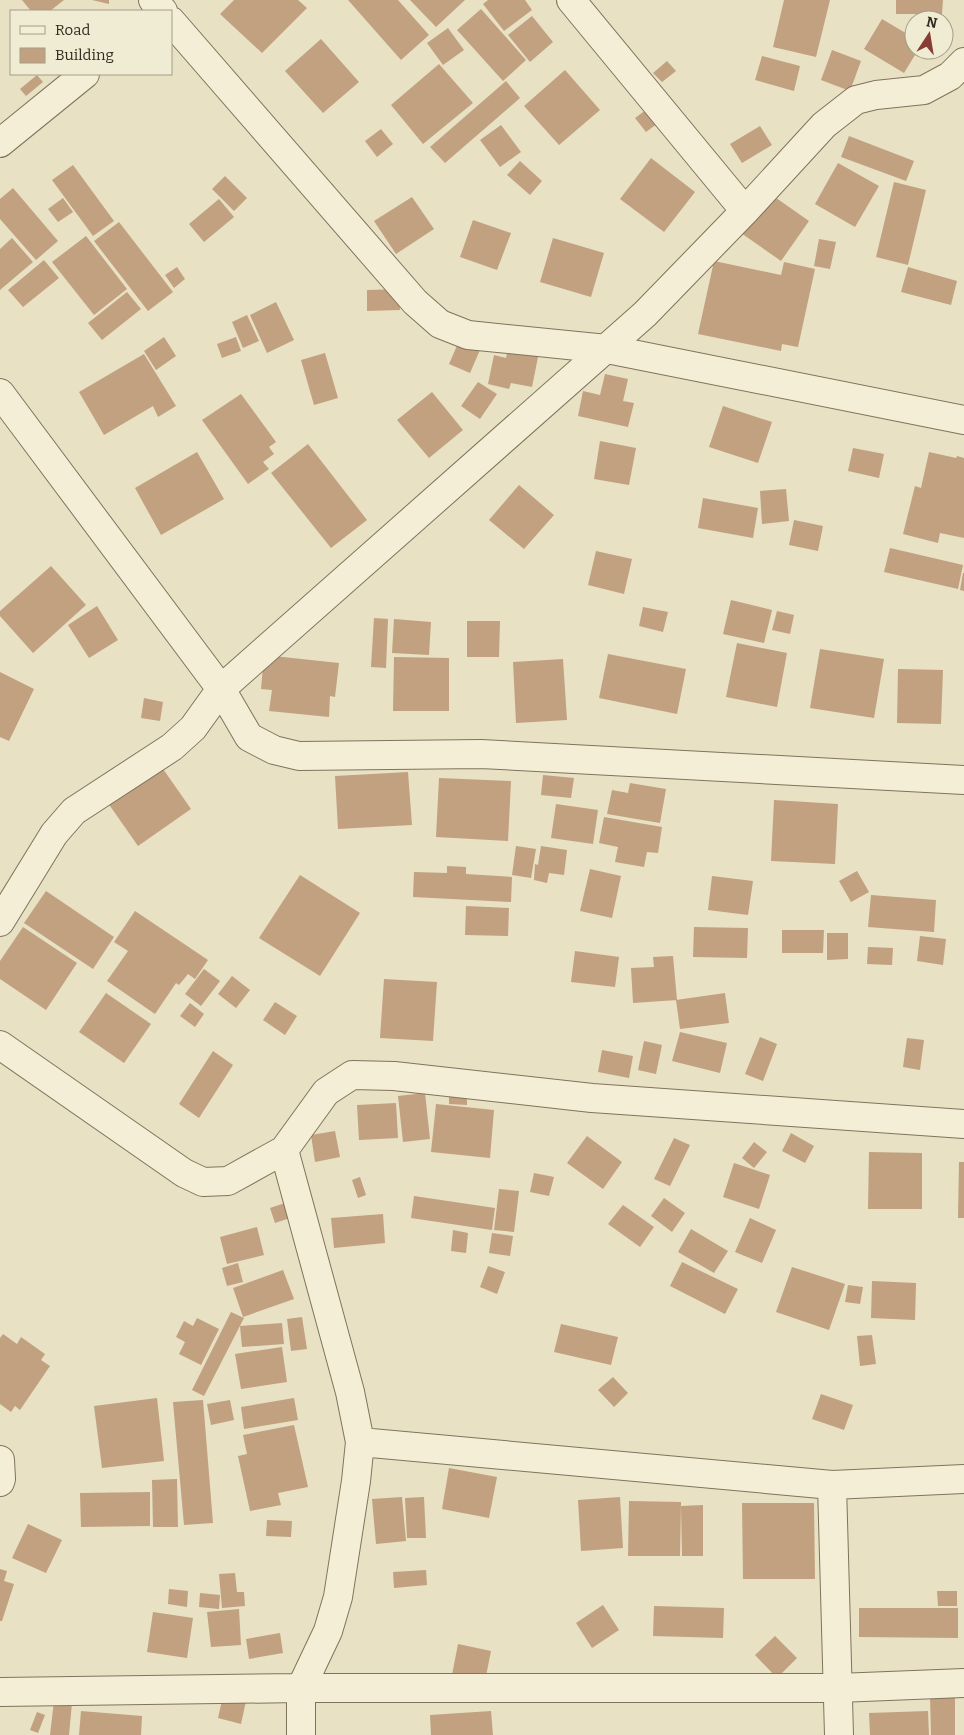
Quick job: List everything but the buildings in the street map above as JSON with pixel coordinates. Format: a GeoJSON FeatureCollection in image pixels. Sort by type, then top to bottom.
{"type":"FeatureCollection","features":[{"type":"Feature","properties":{"kind":"street"},"geometry":{"type":"LineString","coordinates":[[153,0],[162,10]]}},
{"type":"Feature","properties":{"kind":"street"},"geometry":{"type":"LineString","coordinates":[[571,0],[745,211]]}},
{"type":"Feature","properties":{"kind":"street"},"geometry":{"type":"LineString","coordinates":[[172,22],[415,302],[440,324],[468,335],[607,349],[964,420]]}},
{"type":"Feature","properties":{"kind":"street"},"geometry":{"type":"LineString","coordinates":[[0,922],[54,834],[74,811],[172,747],[194,728],[222,689],[645,314],[745,211],[824,125],[856,100],[876,95],[924,90],[950,76],[964,62]]}},
{"type":"Feature","properties":{"kind":"street"},"geometry":{"type":"LineString","coordinates":[[0,143],[85,75]]}},
{"type":"Feature","properties":{"kind":"street"},"geometry":{"type":"LineString","coordinates":[[0,393],[222,689],[249,737],[274,750],[299,756],[481,754],[964,780]]}},
{"type":"Feature","properties":{"kind":"street"},"geometry":{"type":"LineString","coordinates":[[0,1045],[184,1173],[203,1182],[228,1181],[284,1150],[326,1092],[352,1075],[394,1076],[592,1098],[964,1124]]}},
{"type":"Feature","properties":{"kind":"street"},"geometry":{"type":"LineString","coordinates":[[284,1150],[350,1392],[360,1442],[356,1481],[338,1597],[328,1631],[301,1688],[302,1735]]}},
{"type":"Feature","properties":{"kind":"street"},"geometry":{"type":"LineString","coordinates":[[360,1442],[832,1485],[964,1479]]}},
{"type":"Feature","properties":{"kind":"street"},"geometry":{"type":"LineString","coordinates":[[0,1460],[0,1482]]}},
{"type":"Feature","properties":{"kind":"street"},"geometry":{"type":"LineString","coordinates":[[832,1485],[839,1735]]}},
{"type":"Feature","properties":{"kind":"street"},"geometry":{"type":"LineString","coordinates":[[0,1692],[301,1688],[838,1688],[964,1683]]}}]}
